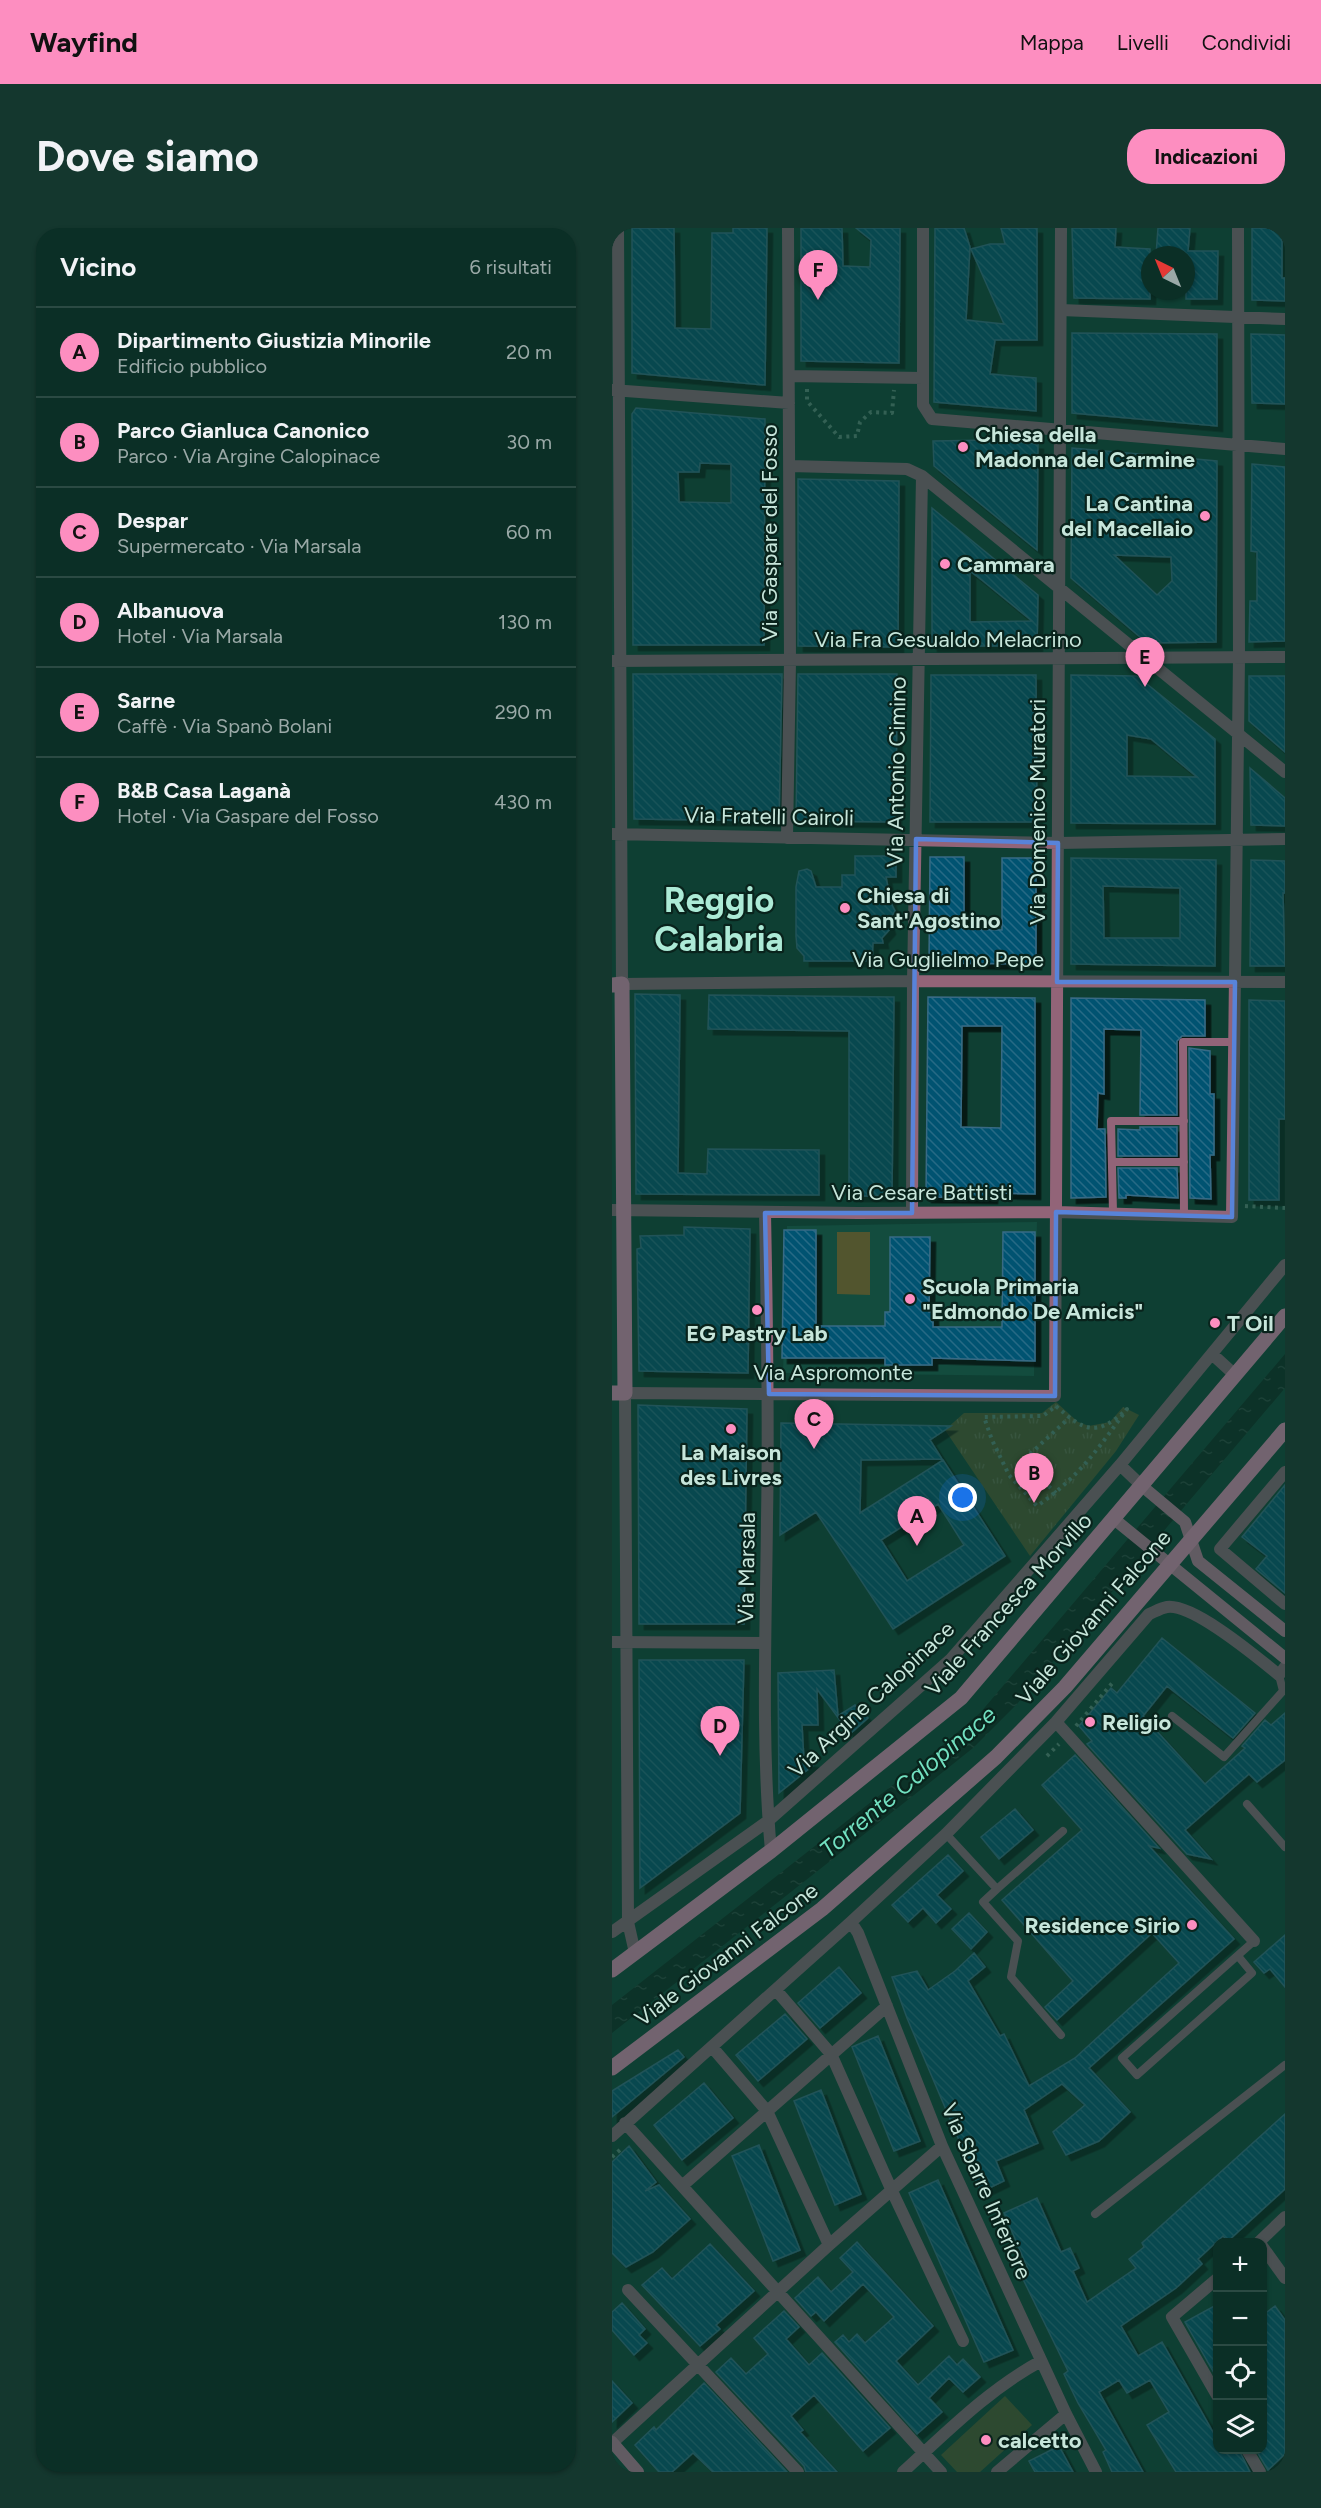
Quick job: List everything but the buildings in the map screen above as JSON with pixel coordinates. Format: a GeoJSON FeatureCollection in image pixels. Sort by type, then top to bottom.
{"type":"FeatureCollection","features":[{"type":"Feature","properties":{"kind":"main road"},"geometry":{"type":"LineString","coordinates":[[617,984],[618,1393]]}},
{"type":"Feature","properties":{"kind":"main road","name":"Viale Francesca Morvillo"},"geometry":{"type":"LineString","coordinates":[[612,1970],[771,1851],[961,1698],[1147,1490],[1235,1375],[1285,1316]]}},
{"type":"Feature","properties":{"kind":"main road","name":"Viale Giovanni Falcone"},"geometry":{"type":"LineString","coordinates":[[612,2068],[822,1909],[996,1757],[1065,1687],[1165,1560],[1192,1540],[1285,1430]]}},
{"type":"Feature","properties":{"kind":"main road"},"geometry":{"type":"LineString","coordinates":[[1147,1490],[1185,1522],[1198,1561],[1285,1631]]}},
{"type":"Feature","properties":{"kind":"main road"},"geometry":{"type":"LineString","coordinates":[[1118,1522],[1285,1658]]}},
{"type":"Feature","properties":{"kind":"main road"},"geometry":{"type":"LineString","coordinates":[[612,2443],[639,2472]]}},
{"type":"Feature","properties":{"kind":"street"},"geometry":{"type":"LineString","coordinates":[[617,984],[615,390],[618,228]]}},
{"type":"Feature","properties":{"kind":"street","name":"Via Gaspare del Fosso"},"geometry":{"type":"LineString","coordinates":[[787,838],[790,661],[788,228]]}},
{"type":"Feature","properties":{"kind":"street"},"geometry":{"type":"LineString","coordinates":[[923,228],[923,405],[932,419],[1285,449]]}},
{"type":"Feature","properties":{"kind":"street","name":"Via Domenico Muratori"},"geometry":{"type":"LineString","coordinates":[[1055,1396],[1061,228]]}},
{"type":"Feature","properties":{"kind":"street"},"geometry":{"type":"LineString","coordinates":[[1234,1042],[1239,658],[1238,228]]}},
{"type":"Feature","properties":{"kind":"street"},"geometry":{"type":"LineString","coordinates":[[1060,310],[1285,319]]}},
{"type":"Feature","properties":{"kind":"street"},"geometry":{"type":"LineString","coordinates":[[789,376],[923,378]]}},
{"type":"Feature","properties":{"kind":"street"},"geometry":{"type":"LineString","coordinates":[[615,390],[789,404]]}},
{"type":"Feature","properties":{"kind":"street"},"geometry":{"type":"LineString","coordinates":[[790,466],[907,469],[922,476],[1285,772]]}},
{"type":"Feature","properties":{"kind":"street","name":"Via Antonio Cimino"},"geometry":{"type":"LineString","coordinates":[[912,1213],[913,981],[922,476]]}},
{"type":"Feature","properties":{"kind":"street","name":"Via Fra Gesualdo Melacrino"},"geometry":{"type":"LineString","coordinates":[[616,661],[1285,657]]}},
{"type":"Feature","properties":{"kind":"street","name":"Via Fratelli Cairoli"},"geometry":{"type":"LineString","coordinates":[[617,834],[1058,843],[1285,839]]}},
{"type":"Feature","properties":{"kind":"street","name":"Via Guglielmo Pepe"},"geometry":{"type":"LineString","coordinates":[[617,984],[913,981],[1285,982]]}},
{"type":"Feature","properties":{"kind":"street","name":"Via Cesare Battisti"},"geometry":{"type":"LineString","coordinates":[[618,1210],[1056,1212],[1232,1217],[1234,1042]]}},
{"type":"Feature","properties":{"kind":"street","name":"Via Marsala"},"geometry":{"type":"LineString","coordinates":[[765,1212],[769,1394],[765,1643],[768,1821],[771,1851]]}},
{"type":"Feature","properties":{"kind":"street","name":"Via Argine Calopinace"},"geometry":{"type":"LineString","coordinates":[[612,1932],[768,1821],[951,1659],[1120,1465],[1285,1265]]}},
{"type":"Feature","properties":{"kind":"street"},"geometry":{"type":"LineString","coordinates":[[1212,1354],[1235,1375]]}},
{"type":"Feature","properties":{"kind":"street"},"geometry":{"type":"LineString","coordinates":[[618,1393],[627,1642],[628,1922],[635,1953]]}},
{"type":"Feature","properties":{"kind":"street","name":"Via Aspromonte"},"geometry":{"type":"LineString","coordinates":[[618,1393],[1055,1396]]}},
{"type":"Feature","properties":{"kind":"street"},"geometry":{"type":"LineString","coordinates":[[1120,1465],[1147,1490]]}},
{"type":"Feature","properties":{"kind":"street"},"geometry":{"type":"LineString","coordinates":[[1285,1472],[1220,1548],[1285,1604]]}},
{"type":"Feature","properties":{"kind":"street"},"geometry":{"type":"LineString","coordinates":[[612,2136],[946,1834],[1056,1722],[1149,1614],[1167,1607],[1181,1609],[1228,1634],[1282,1671]]}},
{"type":"Feature","properties":{"kind":"street"},"geometry":{"type":"LineString","coordinates":[[612,1642],[765,1643]]}},
{"type":"Feature","properties":{"kind":"street"},"geometry":{"type":"LineString","coordinates":[[1056,1722],[1254,1941]]}},
{"type":"Feature","properties":{"kind":"street","name":"Via Sbarre Inferiore"},"geometry":{"type":"LineString","coordinates":[[851,1922],[858,1933],[942,2146],[1066,2414],[1096,2472]]}},
{"type":"Feature","properties":{"kind":"street"},"geometry":{"type":"LineString","coordinates":[[776,1990],[831,2054],[892,2191],[963,2341]]}},
{"type":"Feature","properties":{"kind":"street"},"geometry":{"type":"LineString","coordinates":[[682,2186],[887,2006]]}},
{"type":"Feature","properties":{"kind":"street"},"geometry":{"type":"LineString","coordinates":[[712,2047],[767,2111],[828,2245]]}},
{"type":"Feature","properties":{"kind":"street"},"geometry":{"type":"LineString","coordinates":[[626,2123],[941,2472]]}},
{"type":"Feature","properties":{"kind":"street"},"geometry":{"type":"LineString","coordinates":[[612,2443],[828,2245],[942,2146]]}},
{"type":"Feature","properties":{"kind":"street"},"geometry":{"type":"LineString","coordinates":[[1265,2238],[1285,2217]]}},
{"type":"Feature","properties":{"kind":"street"},"geometry":{"type":"LineString","coordinates":[[1267,2253],[1285,2278]]}},
{"type":"Feature","properties":{"kind":"street"},"geometry":{"type":"LineString","coordinates":[[1213,2282],[1172,2317],[1213,2388]]}},
{"type":"Feature","properties":{"kind":"street"},"geometry":{"type":"LineString","coordinates":[[628,2290],[798,2472]]}},
{"type":"Feature","properties":{"kind":"street"},"geometry":{"type":"LineString","coordinates":[[903,2472],[1000,2385],[1041,2361]]}},
{"type":"Feature","properties":{"kind":"street"},"geometry":{"type":"LineString","coordinates":[[997,2472],[1012,2467],[1066,2414]]}},
{"type":"Feature","properties":{"kind":"street"},"geometry":{"type":"LineString","coordinates":[[1250,2454],[1260,2472]]}},
{"type":"Feature","properties":{"kind":"lane"},"geometry":{"type":"LineString","coordinates":[[1184,1215],[1184,1042],[1234,1042]]}},
{"type":"Feature","properties":{"kind":"lane"},"geometry":{"type":"LineString","coordinates":[[1113,1213],[1111,1121],[1184,1121]]}},
{"type":"Feature","properties":{"kind":"lane"},"geometry":{"type":"LineString","coordinates":[[1112,1161],[1184,1162]]}},
{"type":"Feature","properties":{"kind":"lane"},"geometry":{"type":"LineString","coordinates":[[1172,1716],[1224,1757],[1283,1691],[1282,1671]]}},
{"type":"Feature","properties":{"kind":"lane"},"geometry":{"type":"LineString","coordinates":[[1247,1804],[1285,1847]]}},
{"type":"Feature","properties":{"kind":"lane"},"geometry":{"type":"LineString","coordinates":[[1061,2035],[1011,1977],[1018,1941],[983,1902],[1063,1831]]}},
{"type":"Feature","properties":{"kind":"lane"},"geometry":{"type":"LineString","coordinates":[[946,1834],[997,1889]]}},
{"type":"Feature","properties":{"kind":"lane"},"geometry":{"type":"LineString","coordinates":[[1238,1956],[1252,1973],[1137,2076],[1122,2058],[1254,1941]]}},
{"type":"Feature","properties":{"kind":"lane"},"geometry":{"type":"LineString","coordinates":[[1095,2214],[1285,2065]]}},
{"type":"Feature","properties":{"kind":"path"},"geometry":{"type":"LineString","coordinates":[[807,376],[807,401],[839,436],[857,436],[860,422],[871,412],[892,413],[895,377]]}},
{"type":"Feature","properties":{"kind":"path"},"geometry":{"type":"LineString","coordinates":[[1264,1207],[1285,1208]]}},
{"type":"Feature","properties":{"kind":"path"},"geometry":{"type":"LineString","coordinates":[[1056,1406],[1069,1418],[1089,1428],[1100,1428],[1111,1424],[1127,1409],[1098,1450],[1072,1480],[1037,1506],[1010,1475],[992,1440],[984,1417],[1043,1416],[1056,1406]]}},
{"type":"Feature","properties":{"kind":"path"},"geometry":{"type":"LineString","coordinates":[[1030,1454],[1069,1418]]}},
{"type":"Feature","properties":{"kind":"path"},"geometry":{"type":"LineString","coordinates":[[1043,1481],[1056,1493]]}},
{"type":"Feature","properties":{"kind":"highlighted area"},"geometry":{"type":"Polygon","coordinates":[[[916,839],[1058,843],[1057,982],[1235,982],[1232,1217],[1056,1212],[1055,1396],[769,1394],[765,1213],[912,1213],[916,839]]]}},
{"type":"Feature","properties":{"kind":"shaded area","name":"Scuola Primaria \"Edmondo De Amicis\""},"geometry":{"type":"Polygon","coordinates":[[[1037,1222],[1034,1376],[783,1373],[787,1226],[1037,1222]]]}},
{"type":"Feature","properties":{"kind":"green space"},"geometry":{"type":"Polygon","coordinates":[[[837,1232],[870,1232],[870,1295],[837,1294],[837,1232]]]}},
{"type":"Feature","properties":{"kind":"green space"},"geometry":{"type":"Polygon","coordinates":[[[1056,1402],[1078,1422],[1089,1426],[1110,1422],[1123,1407],[1139,1415],[1116,1451],[1030,1556],[945,1430],[964,1413],[1042,1413],[1056,1402]]]}},
{"type":"Feature","properties":{"kind":"green space","name":"calcetto"},"geometry":{"type":"Polygon","coordinates":[[[1005,2396],[1032,2425],[980,2472],[957,2472],[941,2455],[1005,2396]]]}},
{"type":"Feature","properties":{"kind":"water","name":"Torrente Calopinace"},"geometry":{"type":"Polygon","coordinates":[[[1285,1354],[1285,1388],[1017,1704],[973,1748],[612,2033],[612,2005],[931,1755],[980,1713],[1285,1354]]]}},
{"type":"Feature","properties":{"kind":"place","name":"B&B Casa Laganà"},"geometry":{"type":"Point","coordinates":[818,300]}},
{"type":"Feature","properties":{"kind":"place","name":"Chiesa della Madonna del Carmine"},"geometry":{"type":"Point","coordinates":[963,447]}},
{"type":"Feature","properties":{"kind":"place","name":"La Cantina del Macellaio"},"geometry":{"type":"Point","coordinates":[1205,516]}},
{"type":"Feature","properties":{"kind":"place","name":"Cammara"},"geometry":{"type":"Point","coordinates":[945,564]}},
{"type":"Feature","properties":{"kind":"place","name":"Sarne"},"geometry":{"type":"Point","coordinates":[1145,687]}},
{"type":"Feature","properties":{"kind":"place","name":"Chiesa di Sant'Agostino"},"geometry":{"type":"Point","coordinates":[845,908]}},
{"type":"Feature","properties":{"kind":"place","name":"Scuola Primaria \"Edmondo De Amicis\""},"geometry":{"type":"Point","coordinates":[910,1299]}},
{"type":"Feature","properties":{"kind":"place","name":"EG Pastry Lab"},"geometry":{"type":"Point","coordinates":[757,1310]}},
{"type":"Feature","properties":{"kind":"place","name":"T Oil"},"geometry":{"type":"Point","coordinates":[1215,1323]}},
{"type":"Feature","properties":{"kind":"place","name":"La Maison des Livres"},"geometry":{"type":"Point","coordinates":[731,1429]}},
{"type":"Feature","properties":{"kind":"place","name":"Despar"},"geometry":{"type":"Point","coordinates":[814,1449]}},
{"type":"Feature","properties":{"kind":"place","name":"Parco Gianluca Canonico"},"geometry":{"type":"Point","coordinates":[1034,1503]}},
{"type":"Feature","properties":{"kind":"place","name":"Dipartimento Giustizia Minorile"},"geometry":{"type":"Point","coordinates":[917,1546]}},
{"type":"Feature","properties":{"kind":"place","name":"Religio"},"geometry":{"type":"Point","coordinates":[1090,1722]}},
{"type":"Feature","properties":{"kind":"place","name":"Albanuova"},"geometry":{"type":"Point","coordinates":[720,1756]}},
{"type":"Feature","properties":{"kind":"place","name":"Residence Sirio"},"geometry":{"type":"Point","coordinates":[1192,1925]}},
{"type":"Feature","properties":{"kind":"place","name":"calcetto"},"geometry":{"type":"Point","coordinates":[986,2440]}},
{"type":"Feature","properties":{"kind":"district","name":"Reggio Calabria"},"geometry":{"type":"Point","coordinates":[719,920]}}]}
